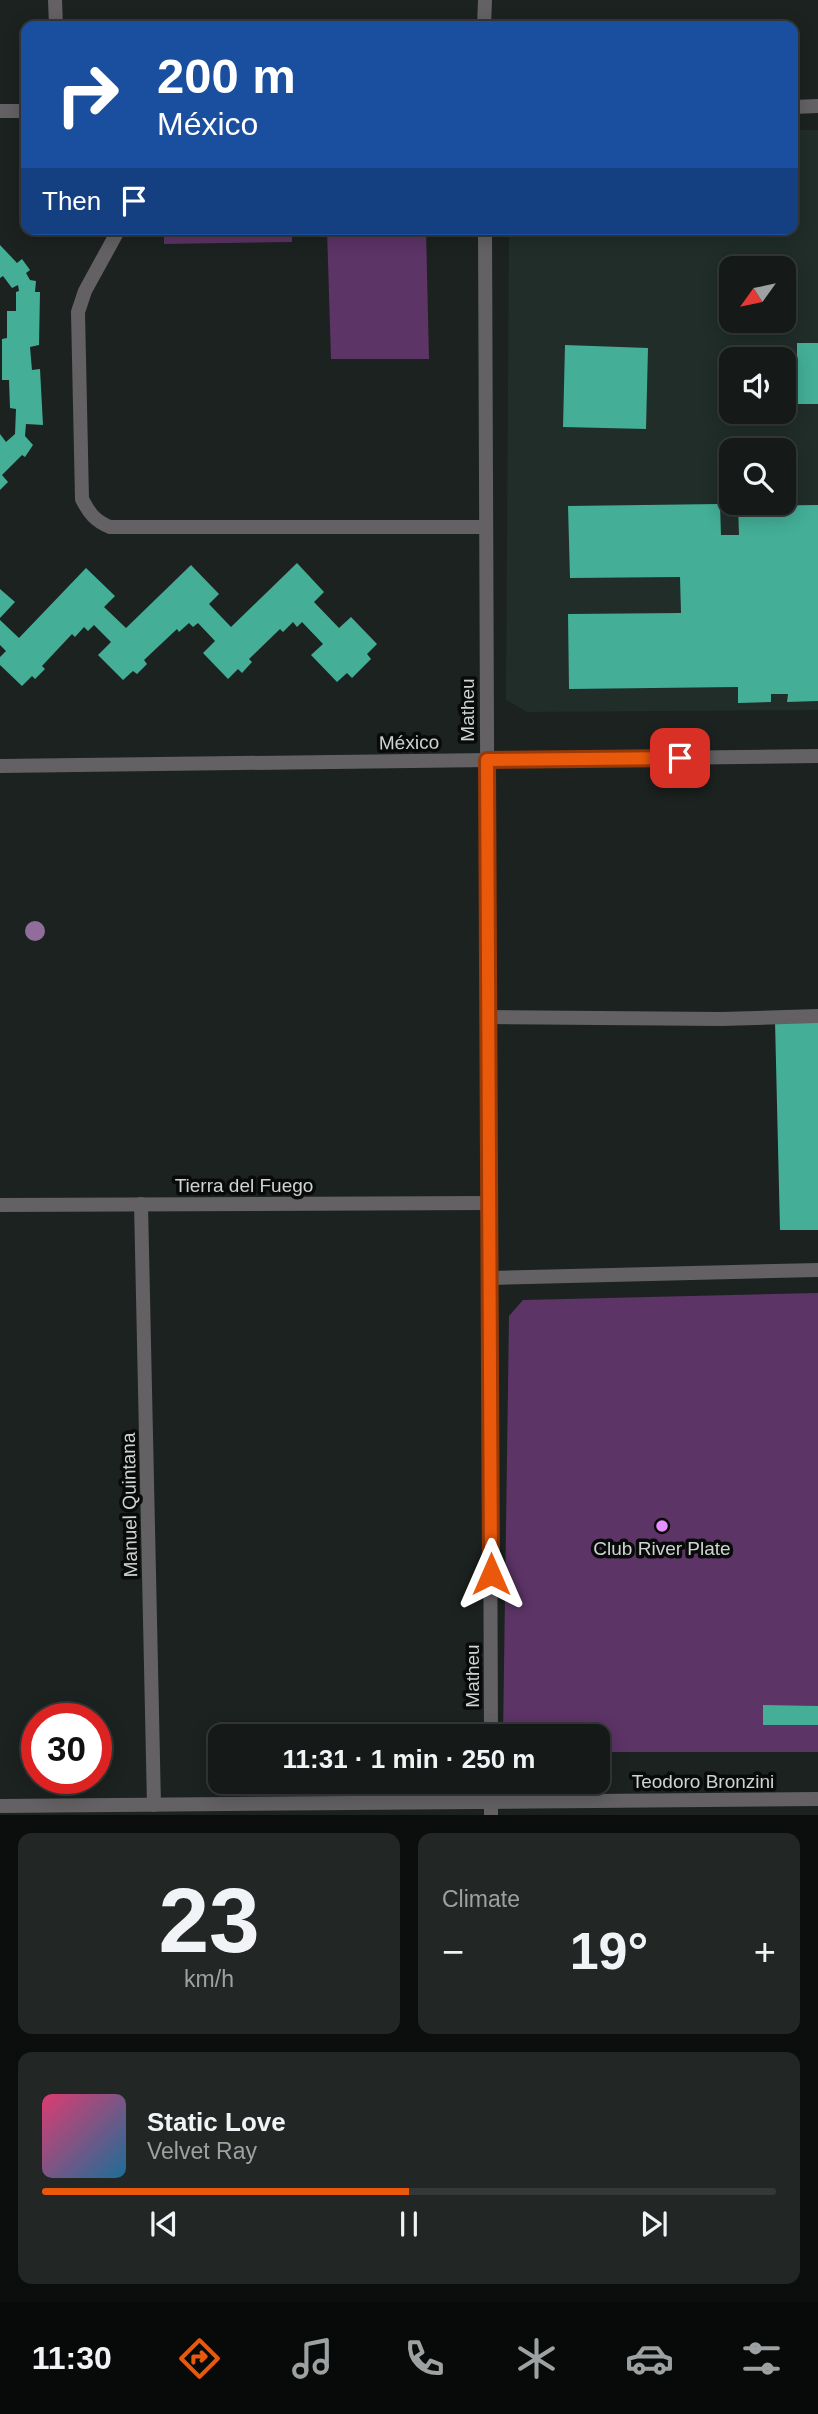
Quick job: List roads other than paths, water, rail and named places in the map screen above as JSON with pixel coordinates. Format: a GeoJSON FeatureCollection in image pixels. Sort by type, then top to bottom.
{"type":"FeatureCollection","features":[{"type":"Feature","properties":{"kind":"street"},"geometry":{"type":"LineString","coordinates":[[55,0],[56,21]]}},
{"type":"Feature","properties":{"kind":"street"},"geometry":{"type":"LineString","coordinates":[[484,21],[485,0]]}},
{"type":"Feature","properties":{"kind":"street"},"geometry":{"type":"LineString","coordinates":[[798,107],[818,106]]}},
{"type":"Feature","properties":{"kind":"street"},"geometry":{"type":"LineString","coordinates":[[0,111],[21,111]]}},
{"type":"Feature","properties":{"kind":"street"},"geometry":{"type":"LineString","coordinates":[[116,235],[85,291],[78,312],[82,499],[89,513],[99,523],[110,527],[486,527]]}},
{"type":"Feature","properties":{"kind":"street","name":"Matheu"},"geometry":{"type":"LineString","coordinates":[[485,235],[491,1724]]}},
{"type":"Feature","properties":{"kind":"street","name":"México"},"geometry":{"type":"LineString","coordinates":[[0,766],[818,756]]}},
{"type":"Feature","properties":{"kind":"street"},"geometry":{"type":"LineString","coordinates":[[488,1017],[818,1016]]}},
{"type":"Feature","properties":{"kind":"street","name":"Tierra del Fuego"},"geometry":{"type":"LineString","coordinates":[[0,1205],[489,1203]]}},
{"type":"Feature","properties":{"kind":"street","name":"Manuel Quintana"},"geometry":{"type":"LineString","coordinates":[[141,1204],[154,1805]]}},
{"type":"Feature","properties":{"kind":"street"},"geometry":{"type":"LineString","coordinates":[[490,1278],[818,1270]]}},
{"type":"Feature","properties":{"kind":"street","name":"Teodoro Bronzini"},"geometry":{"type":"LineString","coordinates":[[0,1806],[28,1811],[154,1805],[491,1809],[818,1799]]}},
{"type":"Feature","properties":{"kind":"place","name":"Club River Plate"},"geometry":{"type":"Point","coordinates":[662,1526]}}]}
